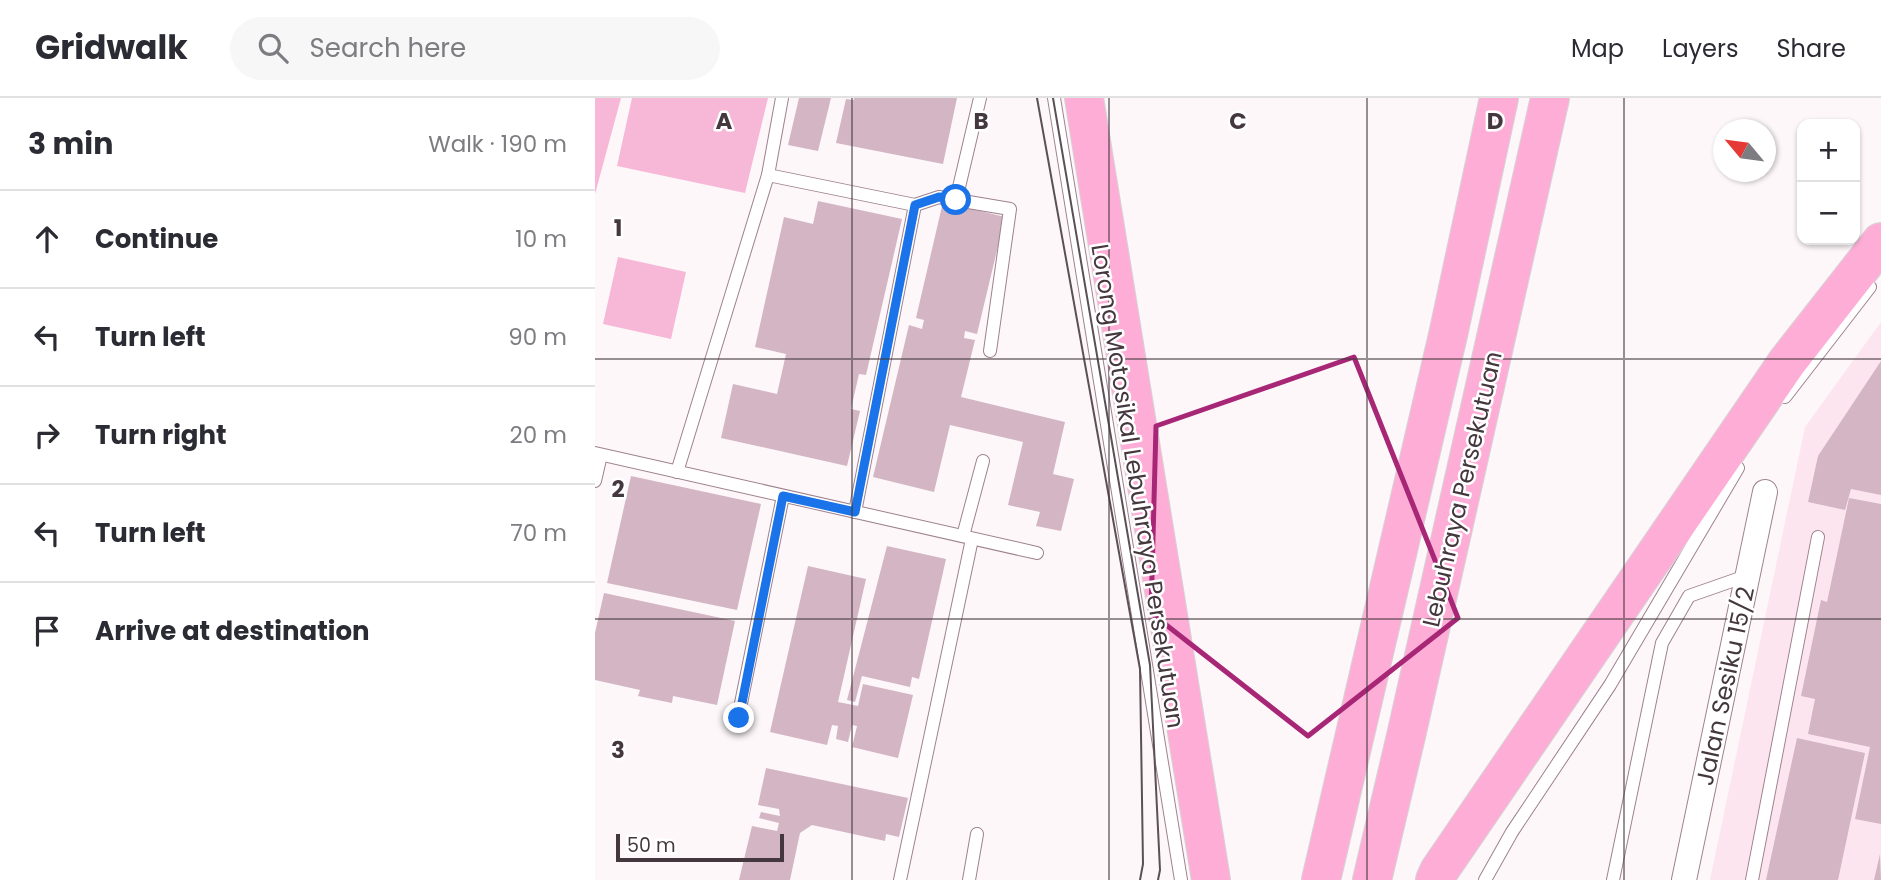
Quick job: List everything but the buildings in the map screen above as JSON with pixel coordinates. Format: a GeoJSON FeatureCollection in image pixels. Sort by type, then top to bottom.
{"type":"FeatureCollection","features":[{"type":"Feature","properties":{"kind":"highway"},"geometry":{"type":"LineString","coordinates":[[1084,98],[1211,880]]}},
{"type":"Feature","properties":{"kind":"highway","name":"Lebuhraya Persekutuan"},"geometry":{"type":"LineString","coordinates":[[1321,880],[1445,348],[1499,98]]}},
{"type":"Feature","properties":{"kind":"highway","name":"Lebuhraya Persekutuan"},"geometry":{"type":"LineString","coordinates":[[1371,880],[1550,98]]}},
{"type":"Feature","properties":{"kind":"highway"},"geometry":{"type":"LineString","coordinates":[[1435,880],[1439,870],[1787,362],[1881,242]]}},
{"type":"Feature","properties":{"kind":"street","name":"Jalan Sesiku 15/2"},"geometry":{"type":"LineString","coordinates":[[1684,880],[1765,492]]}},
{"type":"Feature","properties":{"kind":"lane"},"geometry":{"type":"LineString","coordinates":[[677,472],[768,175],[782,98]]}},
{"type":"Feature","properties":{"kind":"lane"},"geometry":{"type":"LineString","coordinates":[[956,200],[980,98]]}},
{"type":"Feature","properties":{"kind":"lane","name":"Lorong Motosikal Lebuhraya Persekutuan"},"geometry":{"type":"LineString","coordinates":[[1054,98],[1181,880]]}},
{"type":"Feature","properties":{"kind":"lane"},"geometry":{"type":"LineString","coordinates":[[768,175],[915,205],[939,197],[1010,209],[990,351]]}},
{"type":"Feature","properties":{"kind":"lane"},"geometry":{"type":"LineString","coordinates":[[855,512],[915,205]]}},
{"type":"Feature","properties":{"kind":"lane"},"geometry":{"type":"LineString","coordinates":[[1777,410],[1881,273]]}},
{"type":"Feature","properties":{"kind":"lane"},"geometry":{"type":"LineString","coordinates":[[595,481],[598,454],[1037,553]]}},
{"type":"Feature","properties":{"kind":"lane"},"geometry":{"type":"LineString","coordinates":[[1485,880],[1512,831],[1611,685],[1747,454]]}},
{"type":"Feature","properties":{"kind":"lane"},"geometry":{"type":"LineString","coordinates":[[900,880],[983,461]]}},
{"type":"Feature","properties":{"kind":"lane"},"geometry":{"type":"LineString","coordinates":[[739,718],[783,496]]}},
{"type":"Feature","properties":{"kind":"lane"},"geometry":{"type":"LineString","coordinates":[[1752,880],[1818,537]]}},
{"type":"Feature","properties":{"kind":"lane"},"geometry":{"type":"LineString","coordinates":[[1613,880],[1662,643],[1689,596],[1749,575]]}},
{"type":"Feature","properties":{"kind":"lane"},"geometry":{"type":"LineString","coordinates":[[969,880],[977,834]]}},
{"type":"Feature","properties":{"kind":"highlighted area"},"geometry":{"type":"Polygon","coordinates":[[[1354,357],[1458,618],[1308,736],[1151,613],[1156,426],[1354,357]]]}},
{"type":"Feature","properties":{"kind":"shaded area"},"geometry":{"type":"Polygon","coordinates":[[[595,98],[621,98],[595,194],[595,98]]]}},
{"type":"Feature","properties":{"kind":"shaded area"},"geometry":{"type":"Polygon","coordinates":[[[632,98],[768,98],[745,193],[617,166],[632,98]]]}},
{"type":"Feature","properties":{"kind":"shaded area"},"geometry":{"type":"Polygon","coordinates":[[[618,257],[686,272],[671,339],[603,324],[618,257]]]}},
{"type":"Feature","properties":{"kind":"shaded area"},"geometry":{"type":"Polygon","coordinates":[[[1881,322],[1881,880],[1710,880],[1805,427],[1881,322]]]}},
{"type":"Feature","properties":{"kind":"tram line"},"geometry":{"type":"LineString","coordinates":[[1037,98],[1140,669],[1143,864],[1140,880]]}},
{"type":"Feature","properties":{"kind":"tram line"},"geometry":{"type":"LineString","coordinates":[[1053,98],[1150,665],[1160,870],[1158,880]]}},
{"type":"Feature","properties":{"kind":"route"},"geometry":{"type":"LineString","coordinates":[[739,718],[783,496],[855,512],[915,205],[939,197],[956,200]]}}]}
